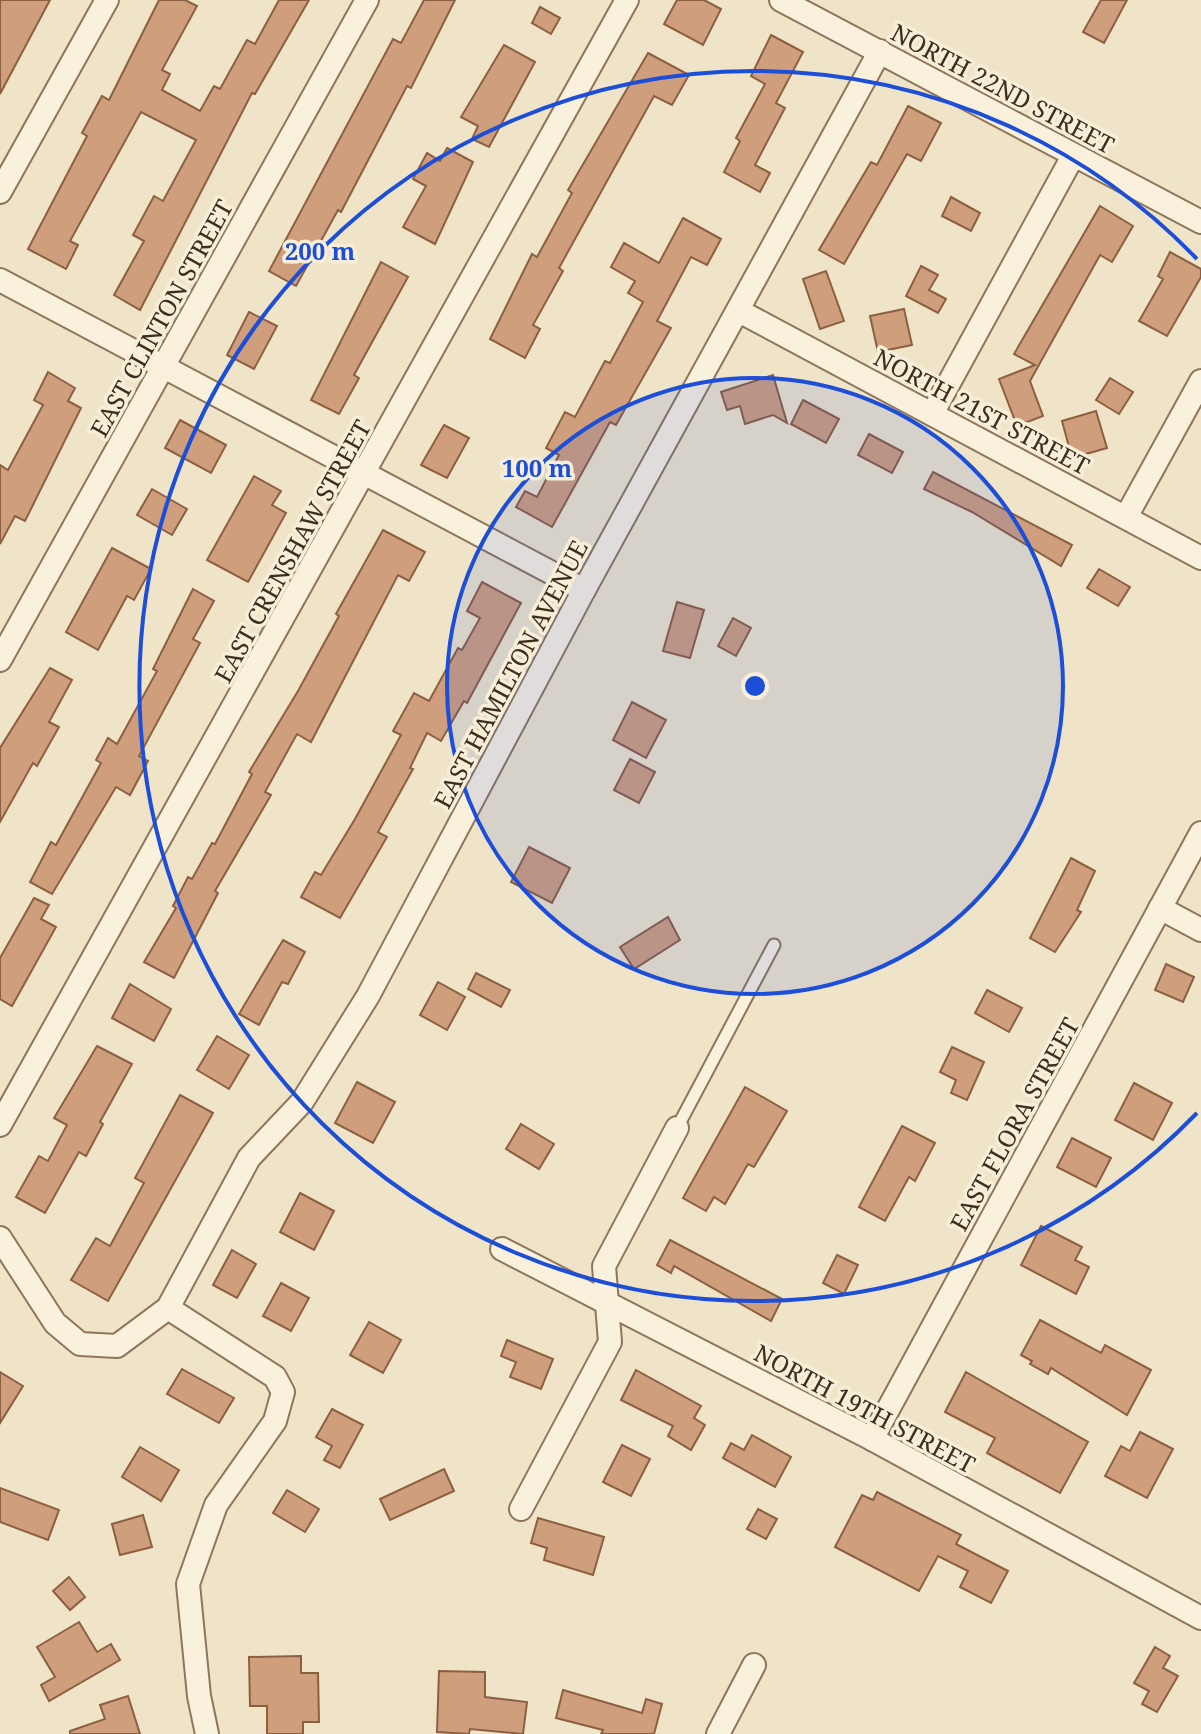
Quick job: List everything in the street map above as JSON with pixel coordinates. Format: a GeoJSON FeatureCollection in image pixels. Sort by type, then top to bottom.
{"type":"FeatureCollection","features":[{"type":"Feature","properties":{"kind":"street"},"geometry":{"type":"LineString","coordinates":[[0,192],[107,0]]}},
{"type":"Feature","properties":{"kind":"street","name":"EAST CLINTON STREET"},"geometry":{"type":"LineString","coordinates":[[0,660],[367,0]]}},
{"type":"Feature","properties":{"kind":"street","name":"EAST CRENSHAW STREET"},"geometry":{"type":"LineString","coordinates":[[0,1125],[627,0]]}},
{"type":"Feature","properties":{"kind":"street","name":"NORTH 22ND STREET"},"geometry":{"type":"LineString","coordinates":[[781,0],[1201,222]]}},
{"type":"Feature","properties":{"kind":"street","name":"EAST HAMILTON AVENUE"},"geometry":{"type":"LineString","coordinates":[[168,1308],[249,1158],[302,1102],[368,996],[584,590],[880,51]]}},
{"type":"Feature","properties":{"kind":"street"},"geometry":{"type":"LineString","coordinates":[[932,414],[1073,156]]}},
{"type":"Feature","properties":{"kind":"street"},"geometry":{"type":"LineString","coordinates":[[0,280],[584,590]]}},
{"type":"Feature","properties":{"kind":"street","name":"NORTH 21ST STREET"},"geometry":{"type":"LineString","coordinates":[[739,311],[1201,558]]}},
{"type":"Feature","properties":{"kind":"street"},"geometry":{"type":"LineString","coordinates":[[1126,517],[1201,381]]}},
{"type":"Feature","properties":{"kind":"street","name":"EAST FLORA STREET"},"geometry":{"type":"LineString","coordinates":[[872,1439],[1201,833]]}},
{"type":"Feature","properties":{"kind":"street"},"geometry":{"type":"LineString","coordinates":[[1160,908],[1201,930]]}},
{"type":"Feature","properties":{"kind":"street"},"geometry":{"type":"LineString","coordinates":[[521,1509],[610,1342],[604,1266],[677,1128]]}},
{"type":"Feature","properties":{"kind":"street"},"geometry":{"type":"LineString","coordinates":[[0,1238],[55,1323],[80,1344],[117,1346],[168,1308],[275,1377],[283,1392],[275,1421],[216,1505],[188,1584],[199,1696],[207,1734]]}},
{"type":"Feature","properties":{"kind":"street","name":"NORTH 19TH STREET"},"geometry":{"type":"LineString","coordinates":[[502,1249],[872,1439],[1201,1618]]}},
{"type":"Feature","properties":{"kind":"street"},"geometry":{"type":"LineString","coordinates":[[718,1734],[754,1665]]}},
{"type":"Feature","properties":{"kind":"lane"},"geometry":{"type":"LineString","coordinates":[[677,1128],[752,980],[774,945]]}},
{"type":"Feature","properties":{"kind":"building"},"geometry":{"type":"Polygon","coordinates":[[[0,0],[50,0],[0,94],[0,0]]]}},
{"type":"Feature","properties":{"kind":"building"},"geometry":{"type":"Polygon","coordinates":[[[159,0],[185,0],[197,6],[162,70],[170,74],[162,90],[200,111],[214,86],[220,89],[247,40],[255,44],[279,0],[309,0],[255,94],[252,93],[140,310],[114,295],[144,241],[133,235],[154,196],[163,201],[196,140],[141,112],[70,241],[78,245],[66,269],[28,249],[87,136],[82,133],[102,96],[109,100],[159,0]]]}},
{"type":"Feature","properties":{"kind":"building"},"geometry":{"type":"Polygon","coordinates":[[[424,0],[455,0],[411,88],[407,86],[341,212],[338,210],[296,286],[269,271],[393,39],[401,43],[424,0]]]}},
{"type":"Feature","properties":{"kind":"building"},"geometry":{"type":"Polygon","coordinates":[[[677,0],[704,0],[721,9],[703,45],[664,24],[677,0]]]}},
{"type":"Feature","properties":{"kind":"building"},"geometry":{"type":"Polygon","coordinates":[[[1101,0],[1127,0],[1104,43],[1083,32],[1101,0]]]}},
{"type":"Feature","properties":{"kind":"building"},"geometry":{"type":"Polygon","coordinates":[[[540,7],[560,18],[551,34],[532,23],[540,7]]]}},
{"type":"Feature","properties":{"kind":"building"},"geometry":{"type":"Polygon","coordinates":[[[771,35],[803,52],[776,103],[785,108],[755,165],[770,173],[760,192],[724,172],[740,141],[736,138],[765,84],[751,76],[771,35]]]}},
{"type":"Feature","properties":{"kind":"building"},"geometry":{"type":"Polygon","coordinates":[[[504,45],[535,62],[489,147],[472,139],[478,126],[461,117],[504,45]]]}},
{"type":"Feature","properties":{"kind":"building"},"geometry":{"type":"Polygon","coordinates":[[[648,53],[689,75],[672,105],[654,96],[559,268],[563,271],[533,325],[540,329],[525,358],[490,339],[532,254],[537,257],[572,193],[568,190],[648,53]]]}},
{"type":"Feature","properties":{"kind":"building"},"geometry":{"type":"Polygon","coordinates":[[[908,106],[941,123],[921,161],[907,154],[844,264],[819,250],[871,162],[877,165],[908,106]]]}},
{"type":"Feature","properties":{"kind":"building"},"geometry":{"type":"Polygon","coordinates":[[[447,148],[473,162],[435,244],[403,227],[426,186],[413,179],[427,153],[440,161],[447,148]]]}},
{"type":"Feature","properties":{"kind":"building"},"geometry":{"type":"Polygon","coordinates":[[[951,197],[980,213],[971,231],[942,216],[951,197]]]}},
{"type":"Feature","properties":{"kind":"building"},"geometry":{"type":"Polygon","coordinates":[[[1100,206],[1133,226],[1112,262],[1100,255],[1030,381],[1043,416],[1017,426],[999,379],[1035,365],[1014,354],[1100,206]]]}},
{"type":"Feature","properties":{"kind":"building"},"geometry":{"type":"Polygon","coordinates":[[[683,218],[721,239],[707,265],[691,257],[657,321],[671,328],[616,425],[610,422],[552,527],[516,507],[525,491],[537,497],[559,455],[546,448],[565,412],[575,417],[605,361],[610,363],[643,302],[628,293],[635,281],[611,267],[624,243],[659,263],[683,218]]]}},
{"type":"Feature","properties":{"kind":"building"},"geometry":{"type":"Polygon","coordinates":[[[1170,252],[1201,269],[1201,277],[1167,336],[1139,321],[1163,279],[1158,276],[1170,252]]]}},
{"type":"Feature","properties":{"kind":"building"},"geometry":{"type":"Polygon","coordinates":[[[381,262],[408,277],[354,375],[359,378],[339,414],[311,400],[381,262]]]}},
{"type":"Feature","properties":{"kind":"building"},"geometry":{"type":"Polygon","coordinates":[[[921,266],[938,275],[929,290],[946,299],[938,313],[906,296],[921,266]]]}},
{"type":"Feature","properties":{"kind":"building"},"geometry":{"type":"Polygon","coordinates":[[[826,271],[844,321],[820,329],[803,279],[826,271]]]}},
{"type":"Feature","properties":{"kind":"building"},"geometry":{"type":"Polygon","coordinates":[[[904,309],[912,345],[878,352],[870,316],[904,309]]]}},
{"type":"Feature","properties":{"kind":"building"},"geometry":{"type":"Polygon","coordinates":[[[249,312],[277,326],[254,369],[227,355],[249,312]]]}},
{"type":"Feature","properties":{"kind":"building"},"geometry":{"type":"Polygon","coordinates":[[[48,372],[75,388],[68,401],[81,408],[25,521],[15,516],[0,544],[0,465],[8,470],[43,405],[34,400],[48,372]]]}},
{"type":"Feature","properties":{"kind":"building"},"geometry":{"type":"Polygon","coordinates":[[[773,375],[787,423],[773,415],[745,424],[740,406],[727,410],[721,392],[773,375]]]}},
{"type":"Feature","properties":{"kind":"building"},"geometry":{"type":"Polygon","coordinates":[[[1110,378],[1133,392],[1119,414],[1096,400],[1110,378]]]}},
{"type":"Feature","properties":{"kind":"building"},"geometry":{"type":"Polygon","coordinates":[[[803,400],[839,419],[826,443],[791,424],[803,400]]]}},
{"type":"Feature","properties":{"kind":"building"},"geometry":{"type":"Polygon","coordinates":[[[1096,411],[1107,448],[1072,458],[1062,421],[1096,411]]]}},
{"type":"Feature","properties":{"kind":"building"},"geometry":{"type":"Polygon","coordinates":[[[180,420],[226,445],[211,473],[165,448],[180,420]]]}},
{"type":"Feature","properties":{"kind":"building"},"geometry":{"type":"Polygon","coordinates":[[[444,425],[469,438],[447,478],[421,465],[444,425]]]}},
{"type":"Feature","properties":{"kind":"building"},"geometry":{"type":"Polygon","coordinates":[[[869,434],[903,452],[892,473],[858,455],[869,434]]]}},
{"type":"Feature","properties":{"kind":"building"},"geometry":{"type":"Polygon","coordinates":[[[933,472],[1072,545],[1061,566],[972,512],[924,489],[933,472]]]}},
{"type":"Feature","properties":{"kind":"building"},"geometry":{"type":"Polygon","coordinates":[[[254,476],[281,491],[272,505],[286,513],[248,582],[207,560],[254,476]]]}},
{"type":"Feature","properties":{"kind":"building"},"geometry":{"type":"Polygon","coordinates":[[[152,489],[187,509],[172,535],[137,515],[152,489]]]}},
{"type":"Feature","properties":{"kind":"building"},"geometry":{"type":"Polygon","coordinates":[[[383,530],[425,552],[409,581],[398,575],[311,742],[297,734],[265,792],[271,795],[215,891],[218,893],[174,978],[144,962],[176,908],[173,906],[188,877],[192,879],[212,843],[215,844],[252,774],[249,772],[298,691],[383,530]]]}},
{"type":"Feature","properties":{"kind":"building"},"geometry":{"type":"Polygon","coordinates":[[[112,548],[151,569],[134,600],[127,596],[98,650],[66,632],[112,548]]]}},
{"type":"Feature","properties":{"kind":"building"},"geometry":{"type":"Polygon","coordinates":[[[1099,569],[1130,587],[1118,606],[1087,588],[1099,569]]]}},
{"type":"Feature","properties":{"kind":"building"},"geometry":{"type":"Polygon","coordinates":[[[482,582],[521,603],[467,703],[464,701],[441,741],[427,733],[410,768],[413,769],[378,832],[387,837],[340,918],[301,897],[315,872],[321,875],[355,819],[401,735],[393,731],[414,693],[429,701],[458,648],[462,650],[480,618],[467,611],[482,582]]]}},
{"type":"Feature","properties":{"kind":"building"},"geometry":{"type":"Polygon","coordinates":[[[193,589],[214,601],[193,639],[200,643],[139,756],[148,761],[130,795],[116,787],[52,894],[30,882],[51,842],[56,845],[101,763],[96,760],[108,738],[117,744],[157,671],[153,669],[193,589]]]}},
{"type":"Feature","properties":{"kind":"building"},"geometry":{"type":"Polygon","coordinates":[[[677,602],[704,610],[690,658],[663,651],[677,602]]]}},
{"type":"Feature","properties":{"kind":"building"},"geometry":{"type":"Polygon","coordinates":[[[733,618],[751,628],[736,656],[718,646],[733,618]]]}},
{"type":"Feature","properties":{"kind":"building"},"geometry":{"type":"Polygon","coordinates":[[[50,668],[72,680],[49,722],[59,727],[37,766],[33,763],[0,822],[0,748],[50,668]]]}},
{"type":"Feature","properties":{"kind":"building"},"geometry":{"type":"Polygon","coordinates":[[[632,702],[666,720],[646,758],[613,740],[632,702]]]}},
{"type":"Feature","properties":{"kind":"building"},"geometry":{"type":"Polygon","coordinates":[[[630,759],[655,772],[639,803],[614,790],[630,759]]]}},
{"type":"Feature","properties":{"kind":"building"},"geometry":{"type":"Polygon","coordinates":[[[529,847],[570,868],[552,903],[511,882],[529,847]]]}},
{"type":"Feature","properties":{"kind":"building"},"geometry":{"type":"Polygon","coordinates":[[[1071,858],[1095,871],[1077,910],[1081,912],[1055,952],[1030,938],[1071,858]]]}},
{"type":"Feature","properties":{"kind":"building"},"geometry":{"type":"Polygon","coordinates":[[[34,898],[49,905],[41,919],[56,927],[12,1006],[0,999],[0,958],[34,898]]]}},
{"type":"Feature","properties":{"kind":"building"},"geometry":{"type":"Polygon","coordinates":[[[668,917],[680,940],[634,969],[620,947],[668,917]]]}},
{"type":"Feature","properties":{"kind":"building"},"geometry":{"type":"Polygon","coordinates":[[[283,940],[305,952],[288,984],[282,982],[259,1025],[239,1014],[283,940]]]}},
{"type":"Feature","properties":{"kind":"building"},"geometry":{"type":"Polygon","coordinates":[[[1166,964],[1194,977],[1183,1002],[1155,990],[1166,964]]]}},
{"type":"Feature","properties":{"kind":"building"},"geometry":{"type":"Polygon","coordinates":[[[476,973],[510,990],[501,1007],[468,989],[476,973]]]}},
{"type":"Feature","properties":{"kind":"building"},"geometry":{"type":"Polygon","coordinates":[[[438,982],[465,997],[447,1030],[420,1015],[438,982]]]}},
{"type":"Feature","properties":{"kind":"building"},"geometry":{"type":"Polygon","coordinates":[[[130,984],[171,1009],[154,1041],[112,1018],[130,984]]]}},
{"type":"Feature","properties":{"kind":"building"},"geometry":{"type":"Polygon","coordinates":[[[987,990],[1022,1008],[1009,1032],[975,1013],[987,990]]]}},
{"type":"Feature","properties":{"kind":"building"},"geometry":{"type":"Polygon","coordinates":[[[217,1036],[249,1055],[229,1089],[197,1070],[217,1036]]]}},
{"type":"Feature","properties":{"kind":"building"},"geometry":{"type":"Polygon","coordinates":[[[97,1046],[132,1064],[100,1122],[103,1124],[86,1156],[79,1152],[45,1213],[16,1197],[39,1156],[48,1161],[67,1125],[54,1118],[97,1046]]]}},
{"type":"Feature","properties":{"kind":"building"},"geometry":{"type":"Polygon","coordinates":[[[952,1047],[984,1062],[967,1100],[951,1093],[956,1080],[940,1072],[952,1047]]]}},
{"type":"Feature","properties":{"kind":"building"},"geometry":{"type":"Polygon","coordinates":[[[357,1082],[395,1102],[373,1143],[335,1123],[357,1082]]]}},
{"type":"Feature","properties":{"kind":"building"},"geometry":{"type":"Polygon","coordinates":[[[1134,1083],[1172,1103],[1153,1140],[1115,1120],[1134,1083]]]}},
{"type":"Feature","properties":{"kind":"building"},"geometry":{"type":"Polygon","coordinates":[[[745,1087],[787,1111],[754,1167],[748,1164],[725,1204],[714,1197],[706,1211],[683,1198],[745,1087]]]}},
{"type":"Feature","properties":{"kind":"building"},"geometry":{"type":"Polygon","coordinates":[[[180,1095],[213,1113],[108,1301],[71,1280],[96,1238],[110,1246],[144,1183],[135,1178],[180,1095]]]}},
{"type":"Feature","properties":{"kind":"building"},"geometry":{"type":"Polygon","coordinates":[[[521,1124],[554,1144],[539,1169],[506,1149],[521,1124]]]}},
{"type":"Feature","properties":{"kind":"building"},"geometry":{"type":"Polygon","coordinates":[[[902,1126],[935,1143],[915,1181],[909,1177],[885,1221],[859,1207],[902,1126]]]}},
{"type":"Feature","properties":{"kind":"building"},"geometry":{"type":"Polygon","coordinates":[[[1072,1138],[1111,1158],[1096,1187],[1057,1167],[1072,1138]]]}},
{"type":"Feature","properties":{"kind":"building"},"geometry":{"type":"Polygon","coordinates":[[[300,1193],[334,1211],[314,1250],[280,1232],[300,1193]]]}},
{"type":"Feature","properties":{"kind":"building"},"geometry":{"type":"Polygon","coordinates":[[[1041,1226],[1082,1247],[1075,1260],[1089,1267],[1076,1294],[1021,1265],[1041,1226]]]}},
{"type":"Feature","properties":{"kind":"building"},"geometry":{"type":"Polygon","coordinates":[[[670,1240],[782,1299],[771,1321],[674,1266],[671,1273],[657,1265],[670,1240]]]}},
{"type":"Feature","properties":{"kind":"building"},"geometry":{"type":"Polygon","coordinates":[[[232,1250],[256,1264],[237,1298],[213,1285],[232,1250]]]}},
{"type":"Feature","properties":{"kind":"building"},"geometry":{"type":"Polygon","coordinates":[[[837,1255],[858,1265],[844,1294],[823,1283],[837,1255]]]}},
{"type":"Feature","properties":{"kind":"building"},"geometry":{"type":"Polygon","coordinates":[[[281,1283],[309,1298],[291,1331],[263,1316],[281,1283]]]}},
{"type":"Feature","properties":{"kind":"building"},"geometry":{"type":"Polygon","coordinates":[[[1040,1320],[1101,1353],[1105,1345],[1151,1370],[1127,1415],[1051,1368],[1048,1374],[1021,1355],[1040,1320]]]}},
{"type":"Feature","properties":{"kind":"building"},"geometry":{"type":"Polygon","coordinates":[[[369,1322],[401,1340],[383,1373],[350,1355],[369,1322]]]}},
{"type":"Feature","properties":{"kind":"building"},"geometry":{"type":"Polygon","coordinates":[[[507,1340],[553,1359],[541,1389],[510,1377],[516,1362],[501,1356],[507,1340]]]}},
{"type":"Feature","properties":{"kind":"building"},"geometry":{"type":"Polygon","coordinates":[[[182,1369],[234,1398],[219,1423],[167,1394],[182,1369]]]}},
{"type":"Feature","properties":{"kind":"building"},"geometry":{"type":"Polygon","coordinates":[[[636,1370],[701,1406],[694,1418],[705,1425],[691,1450],[668,1436],[673,1426],[621,1400],[636,1370]]]}},
{"type":"Feature","properties":{"kind":"building"},"geometry":{"type":"Polygon","coordinates":[[[0,1372],[23,1386],[0,1423],[0,1372]]]}},
{"type":"Feature","properties":{"kind":"building"},"geometry":{"type":"Polygon","coordinates":[[[966,1372],[1088,1442],[1060,1493],[987,1453],[995,1438],[945,1412],[966,1372]]]}},
{"type":"Feature","properties":{"kind":"building"},"geometry":{"type":"Polygon","coordinates":[[[332,1409],[363,1425],[340,1468],[324,1460],[332,1446],[316,1437],[332,1409]]]}},
{"type":"Feature","properties":{"kind":"building"},"geometry":{"type":"Polygon","coordinates":[[[1140,1432],[1173,1449],[1147,1498],[1105,1476],[1121,1446],[1130,1451],[1140,1432]]]}},
{"type":"Feature","properties":{"kind":"building"},"geometry":{"type":"Polygon","coordinates":[[[752,1435],[791,1457],[775,1487],[723,1458],[731,1443],[744,1450],[752,1435]]]}},
{"type":"Feature","properties":{"kind":"building"},"geometry":{"type":"Polygon","coordinates":[[[622,1445],[650,1459],[631,1496],[603,1482],[622,1445]]]}},
{"type":"Feature","properties":{"kind":"building"},"geometry":{"type":"Polygon","coordinates":[[[140,1447],[179,1470],[161,1501],[122,1477],[140,1447]]]}},
{"type":"Feature","properties":{"kind":"building"},"geometry":{"type":"Polygon","coordinates":[[[444,1469],[454,1491],[390,1520],[380,1499],[444,1469]]]}},
{"type":"Feature","properties":{"kind":"building"},"geometry":{"type":"Polygon","coordinates":[[[0,1488],[59,1510],[48,1540],[0,1522],[0,1488]]]}},
{"type":"Feature","properties":{"kind":"building"},"geometry":{"type":"Polygon","coordinates":[[[287,1490],[319,1509],[305,1532],[273,1513],[287,1490]]]}},
{"type":"Feature","properties":{"kind":"building"},"geometry":{"type":"Polygon","coordinates":[[[877,1492],[961,1535],[956,1544],[1008,1571],[991,1603],[960,1587],[968,1571],[938,1556],[919,1591],[835,1547],[862,1495],[873,1500],[877,1492]]]}},
{"type":"Feature","properties":{"kind":"building"},"geometry":{"type":"Polygon","coordinates":[[[758,1509],[777,1519],[766,1539],[747,1529],[758,1509]]]}},
{"type":"Feature","properties":{"kind":"building"},"geometry":{"type":"Polygon","coordinates":[[[143,1515],[152,1547],[120,1555],[112,1524],[143,1515]]]}},
{"type":"Feature","properties":{"kind":"building"},"geometry":{"type":"Polygon","coordinates":[[[538,1518],[604,1537],[593,1575],[544,1560],[547,1548],[531,1543],[538,1518]]]}},
{"type":"Feature","properties":{"kind":"building"},"geometry":{"type":"Polygon","coordinates":[[[69,1577],[85,1597],[70,1610],[53,1591],[69,1577]]]}},
{"type":"Feature","properties":{"kind":"building"},"geometry":{"type":"Polygon","coordinates":[[[79,1622],[97,1652],[111,1644],[120,1660],[49,1701],[41,1685],[55,1677],[37,1647],[79,1622]]]}},
{"type":"Feature","properties":{"kind":"building"},"geometry":{"type":"Polygon","coordinates":[[[1155,1647],[1170,1656],[1163,1668],[1178,1676],[1157,1712],[1142,1704],[1149,1691],[1134,1683],[1155,1647]]]}},
{"type":"Feature","properties":{"kind":"building"},"geometry":{"type":"Polygon","coordinates":[[[301,1656],[301,1673],[318,1673],[319,1722],[303,1722],[303,1734],[267,1734],[267,1706],[250,1706],[249,1657],[301,1656]]]}},
{"type":"Feature","properties":{"kind":"building"},"geometry":{"type":"Polygon","coordinates":[[[439,1671],[485,1672],[485,1697],[527,1702],[523,1734],[470,1729],[469,1734],[437,1732],[439,1671]]]}},
{"type":"Feature","properties":{"kind":"building"},"geometry":{"type":"Polygon","coordinates":[[[563,1690],[642,1713],[646,1699],[662,1704],[654,1734],[601,1734],[603,1730],[556,1718],[563,1690]]]}},
{"type":"Feature","properties":{"kind":"building"},"geometry":{"type":"Polygon","coordinates":[[[128,1696],[140,1734],[70,1734],[70,1731],[105,1719],[100,1705],[128,1696]]]}}]}
